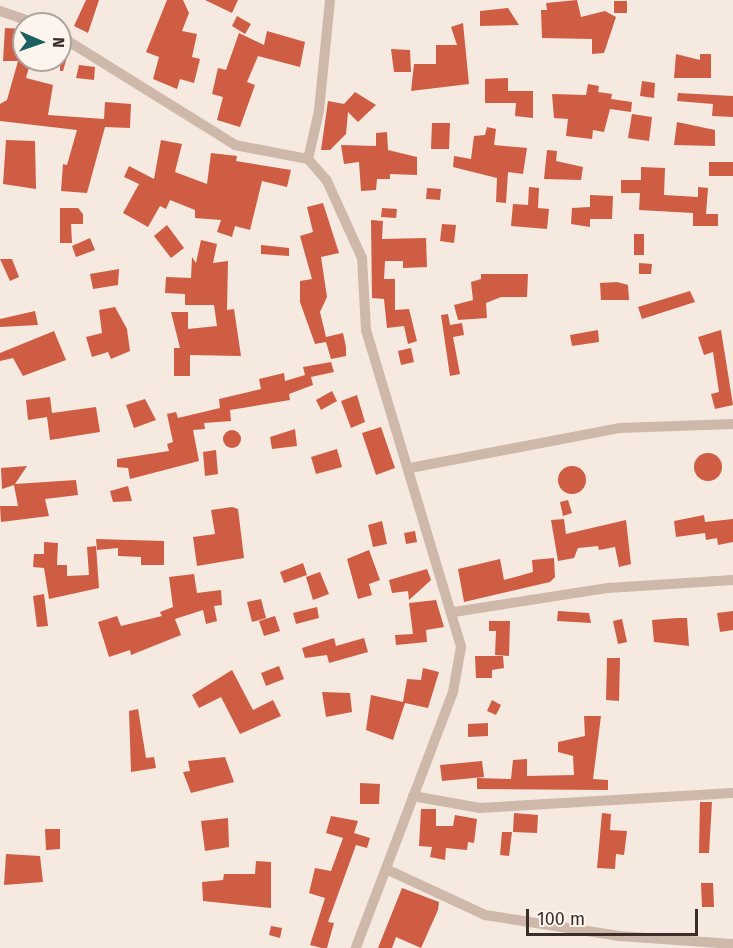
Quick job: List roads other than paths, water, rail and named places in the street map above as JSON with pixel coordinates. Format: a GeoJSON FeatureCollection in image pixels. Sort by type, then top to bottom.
{"type":"FeatureCollection","features":[{"type":"Feature","properties":{"kind":"street"},"geometry":{"type":"LineString","coordinates":[[308,159],[319,111],[330,0]]}},
{"type":"Feature","properties":{"kind":"street"},"geometry":{"type":"LineString","coordinates":[[72,43],[236,145],[308,159],[327,181],[362,258],[366,330],[454,612],[461,666],[356,948]]}},
{"type":"Feature","properties":{"kind":"street"},"geometry":{"type":"LineString","coordinates":[[410,468],[620,428],[733,424]]}},
{"type":"Feature","properties":{"kind":"street"},"geometry":{"type":"LineString","coordinates":[[454,612],[608,588],[733,580]]}},
{"type":"Feature","properties":{"kind":"street"},"geometry":{"type":"LineString","coordinates":[[413,796],[480,808],[733,793]]}},
{"type":"Feature","properties":{"kind":"street"},"geometry":{"type":"LineString","coordinates":[[386,869],[485,915],[619,936],[733,944]]}}]}
